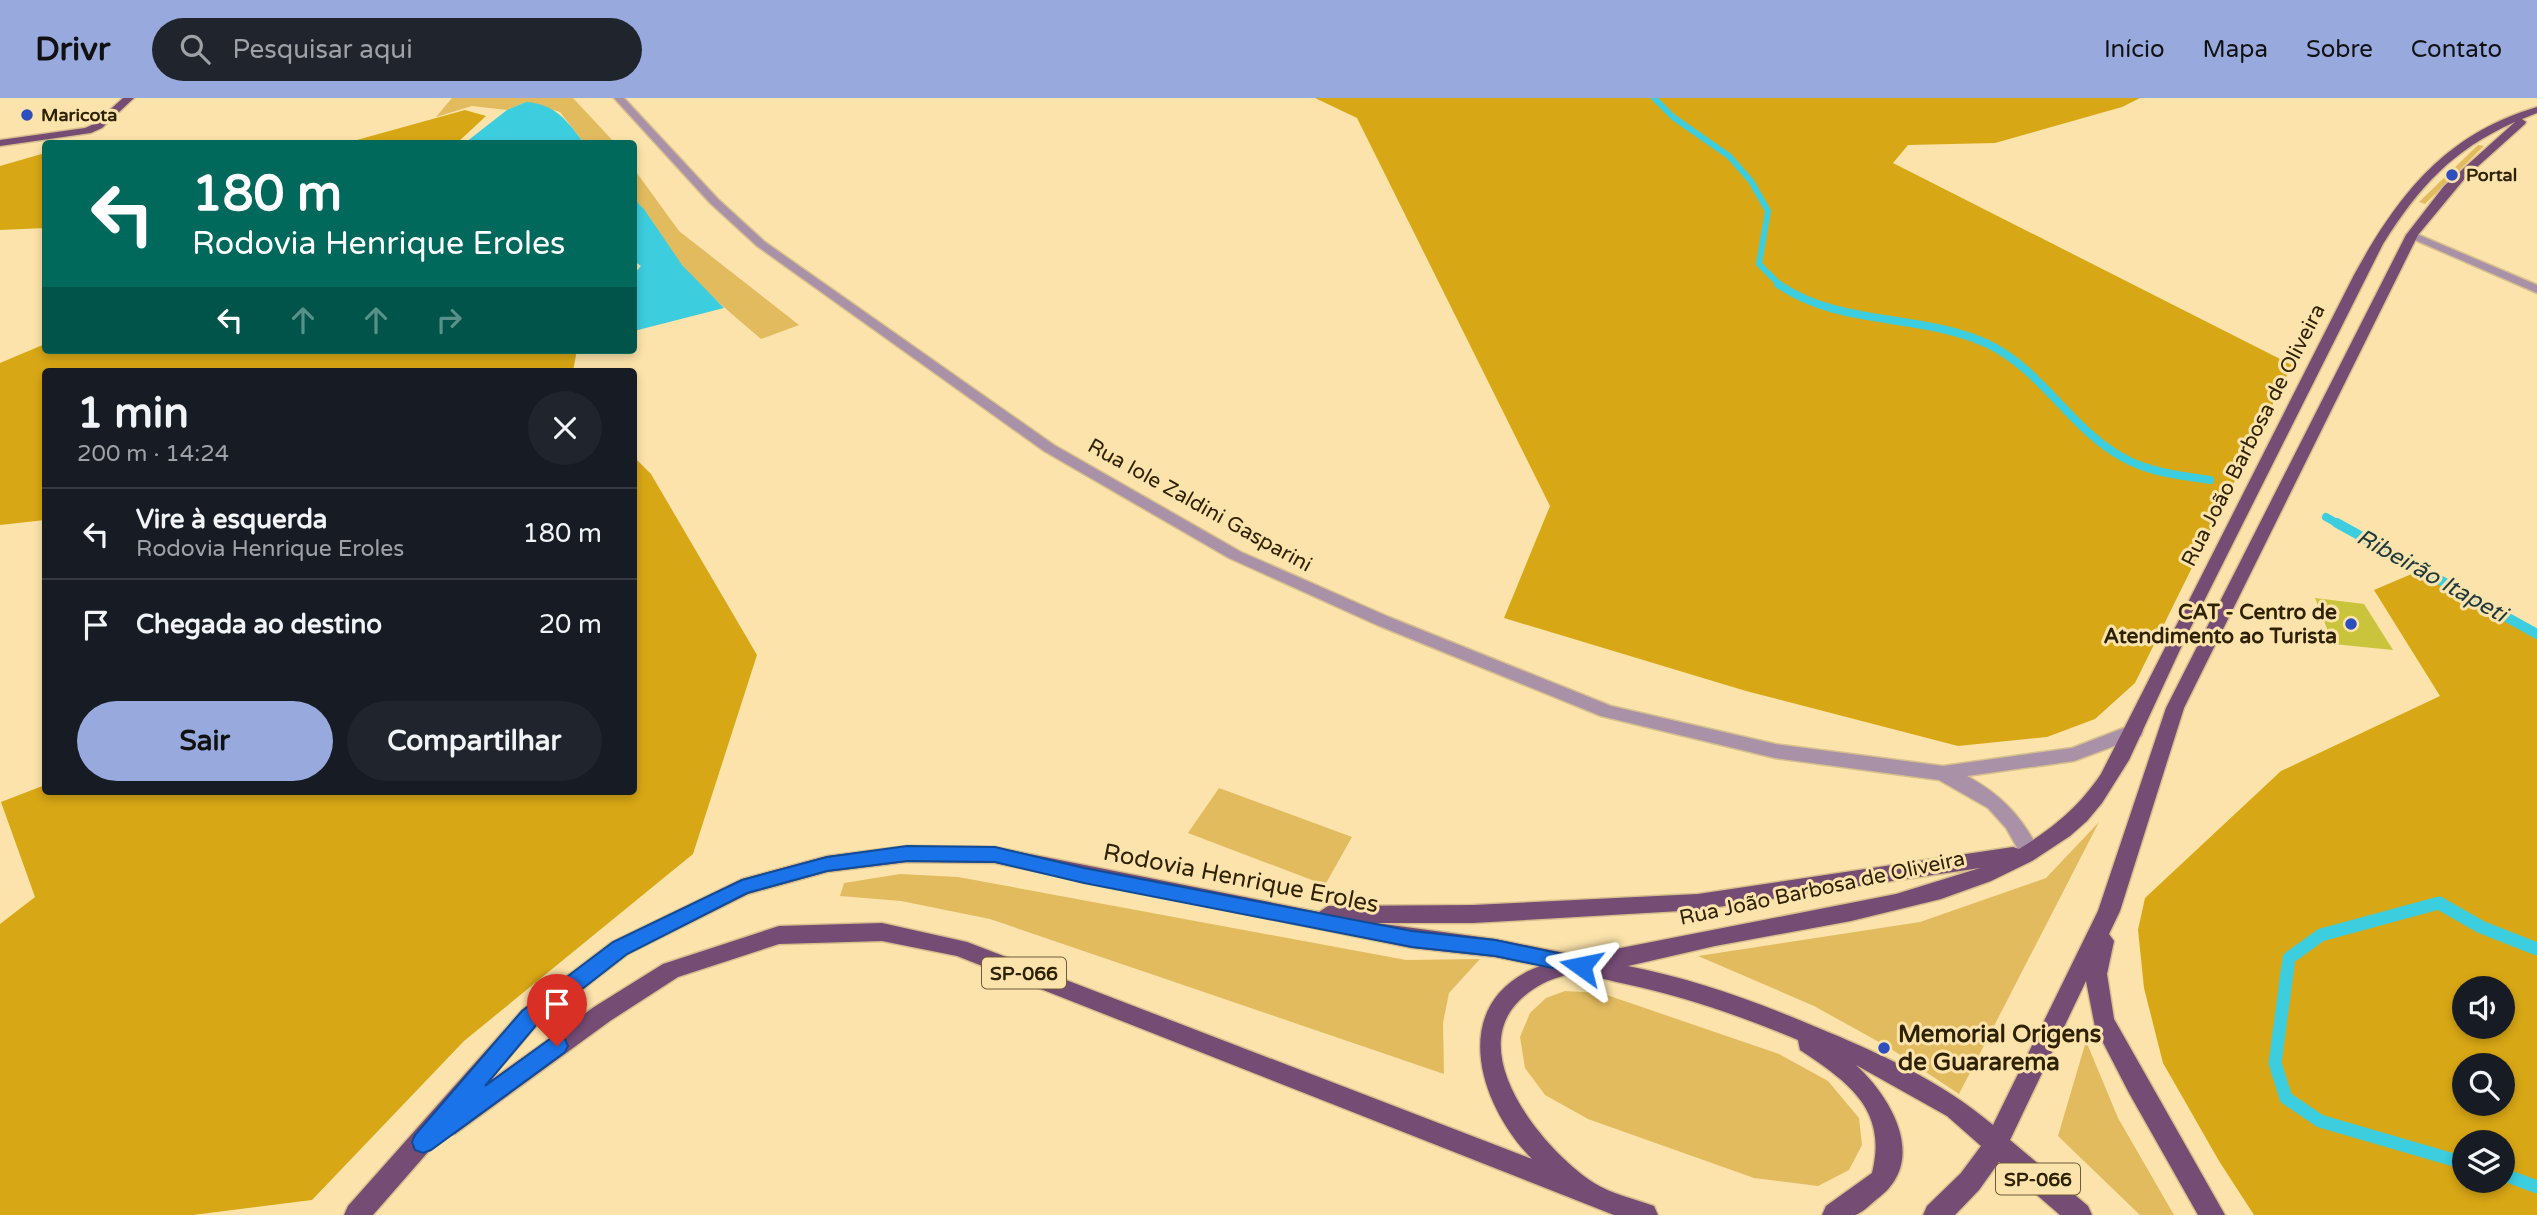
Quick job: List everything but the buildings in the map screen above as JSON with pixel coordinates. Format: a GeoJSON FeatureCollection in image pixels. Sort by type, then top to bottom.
{"type":"FeatureCollection","features":[{"type":"Feature","properties":{"kind":"main road"},"geometry":{"type":"LineString","coordinates":[[0,143],[87,131],[98,126],[129,98]]}},
{"type":"Feature","properties":{"kind":"main road","name":"Rua João Barbosa de Oliveira"},"geometry":{"type":"LineString","coordinates":[[1936,1215],[1969,1185],[1984,1167],[2109,912],[2175,708],[2412,235],[2426,214],[2497,140],[2537,112]]}},
{"type":"Feature","properties":{"kind":"main road","name":"Rua João Barbosa de Oliveira"},"geometry":{"type":"LineString","coordinates":[[1584,1190],[1526,1135],[1499,1088],[1490,1059],[1490,1033],[1501,1007],[1513,991],[1535,977],[1563,967],[1581,966],[1884,904],[1979,878],[2030,852],[2063,830],[2092,802],[2121,758],[2157,678],[2267,458],[2373,254],[2408,197],[2440,163],[2491,128],[2537,112]]}},
{"type":"Feature","properties":{"kind":"main road"},"geometry":{"type":"LineString","coordinates":[[1289,916],[1473,914],[1698,902],[1818,887],[2030,852]]}},
{"type":"Feature","properties":{"kind":"main road","name":"Rodovia Henrique Eroles"},"geometry":{"type":"LineString","coordinates":[[357,1215],[530,1017],[620,948],[742,887],[827,864],[907,854],[995,855],[1289,916],[1412,939],[1495,948],[1678,985],[1758,1013],[1878,1065],[1955,1108],[2078,1215]]}},
{"type":"Feature","properties":{"kind":"main road"},"geometry":{"type":"LineString","coordinates":[[2109,912],[2096,974],[2103,1020],[2137,1086],[2212,1215]]}},
{"type":"Feature","properties":{"kind":"main road","name":"Rodovia Henrique Eroles"},"geometry":{"type":"LineString","coordinates":[[423,1142],[602,1014],[671,970],[779,935],[882,932],[959,948],[1645,1215]]}},
{"type":"Feature","properties":{"kind":"main road"},"geometry":{"type":"LineString","coordinates":[[1758,1013],[1835,1061],[1859,1083],[1880,1110],[1890,1142],[1883,1180],[1835,1215]]}},
{"type":"Feature","properties":{"kind":"street","name":"Rua Iole Zaldini Gasparini"},"geometry":{"type":"LineString","coordinates":[[620,98],[714,201],[761,244],[1049,448],[1235,555],[1307,590],[1607,711],[1776,751],[1943,773],[2074,754],[2134,731]]}},
{"type":"Feature","properties":{"kind":"street"},"geometry":{"type":"LineString","coordinates":[[2412,235],[2537,289]]}},
{"type":"Feature","properties":{"kind":"street","name":"Rua Iole Zaldini Gasparini"},"geometry":{"type":"LineString","coordinates":[[1943,773],[1991,796],[2014,822],[2030,852]]}},
{"type":"Feature","properties":{"kind":"shaded area"},"geometry":{"type":"Polygon","coordinates":[[[452,98],[573,98],[612,140],[582,140],[560,112],[526,102],[507,110],[472,106],[436,117],[452,98]]]}},
{"type":"Feature","properties":{"kind":"shaded area"},"geometry":{"type":"Polygon","coordinates":[[[1315,98],[2140,98],[2122,107],[1995,143],[1908,145],[1893,163],[2292,365],[2135,683],[2095,719],[2047,737],[1958,746],[1746,691],[1504,618],[1550,506],[1357,118],[1315,98]]]}},
{"type":"Feature","properties":{"kind":"shaded area"},"geometry":{"type":"Polygon","coordinates":[[[465,110],[486,116],[460,140],[357,140],[465,110]]]}},
{"type":"Feature","properties":{"kind":"shaded area"},"geometry":{"type":"Polygon","coordinates":[[[2478,145],[2484,146],[2425,204],[2419,202],[2478,145]]]}},
{"type":"Feature","properties":{"kind":"shaded area"},"geometry":{"type":"Polygon","coordinates":[[[42,154],[42,228],[0,230],[0,166],[42,154]]]}},
{"type":"Feature","properties":{"kind":"shaded area"},"geometry":{"type":"Polygon","coordinates":[[[637,173],[679,231],[799,325],[761,339],[682,265],[637,202],[637,173]]]}},
{"type":"Feature","properties":{"kind":"shaded area"},"geometry":{"type":"Polygon","coordinates":[[[42,345],[42,354],[576,354],[574,368],[42,368],[42,520],[0,525],[0,363],[42,345]]]}},
{"type":"Feature","properties":{"kind":"shaded area"},"geometry":{"type":"Polygon","coordinates":[[[637,460],[651,474],[757,655],[693,854],[464,1041],[312,1200],[193,1215],[0,1215],[0,924],[35,897],[1,802],[42,786],[42,795],[637,795],[637,460]]]}},
{"type":"Feature","properties":{"kind":"shaded area"},"geometry":{"type":"Polygon","coordinates":[[[2421,570],[2537,634],[2537,1215],[2254,1215],[2219,1161],[2163,1063],[2144,988],[2138,930],[2145,898],[2281,771],[2440,696],[2374,590],[2421,570]]]}},
{"type":"Feature","properties":{"kind":"shaded area"},"geometry":{"type":"Polygon","coordinates":[[[1219,788],[1352,837],[1325,885],[1188,833],[1219,788]]]}},
{"type":"Feature","properties":{"kind":"shaded area"},"geometry":{"type":"Polygon","coordinates":[[[2099,822],[1959,1094],[1888,1047],[1814,1006],[1698,956],[1920,922],[2046,878],[2099,822]]]}},
{"type":"Feature","properties":{"kind":"shaded area"},"geometry":{"type":"Polygon","coordinates":[[[900,874],[958,877],[1406,960],[1480,959],[1449,993],[1443,1023],[1444,1074],[990,919],[901,901],[840,896],[844,883],[900,874]]]}},
{"type":"Feature","properties":{"kind":"shaded area"},"geometry":{"type":"Polygon","coordinates":[[[1565,991],[1601,993],[1779,1054],[1828,1081],[1859,1118],[1862,1145],[1849,1170],[1818,1186],[1754,1178],[1588,1119],[1545,1095],[1525,1068],[1520,1037],[1530,1013],[1546,998],[1565,991]]]}},
{"type":"Feature","properties":{"kind":"shaded area"},"geometry":{"type":"Polygon","coordinates":[[[2086,1041],[2118,1118],[2174,1215],[2140,1215],[2058,1136],[2086,1041]]]}},
{"type":"Feature","properties":{"kind":"water"},"geometry":{"type":"Polygon","coordinates":[[[526,102],[545,106],[560,115],[582,140],[469,140],[507,110],[526,102]]]}},
{"type":"Feature","properties":{"kind":"water"},"geometry":{"type":"Polygon","coordinates":[[[637,202],[682,265],[724,308],[637,330],[637,271],[641,266],[637,263],[637,202]]]}},
{"type":"Feature","properties":{"kind":"waterway"},"geometry":{"type":"LineString","coordinates":[[1654,98],[1673,117],[1729,156],[1751,181],[1768,211],[1759,264],[1780,285]]}},
{"type":"Feature","properties":{"kind":"waterway"},"geometry":{"type":"LineString","coordinates":[[1780,285],[1802,298],[1827,307],[1936,328],[1988,344],[2025,369],[2087,431],[2122,457],[2154,470],[2210,480]]}},
{"type":"Feature","properties":{"kind":"waterway","name":"Ribeirão Itapeti"},"geometry":{"type":"LineString","coordinates":[[2326,517],[2340,525]]}},
{"type":"Feature","properties":{"kind":"waterway","name":"Ribeirão Itapeti"},"geometry":{"type":"LineString","coordinates":[[2337,523],[2537,634]]}},
{"type":"Feature","properties":{"kind":"waterway","name":"Ribeirão Itapeti"},"geometry":{"type":"LineString","coordinates":[[2452,1160],[2320,1121],[2286,1098],[2275,1063],[2289,958],[2321,935],[2439,903],[2481,927],[2537,949]]}},
{"type":"Feature","properties":{"kind":"waterway","name":"Ribeirão Itapeti"},"geometry":{"type":"LineString","coordinates":[[2515,1179],[2537,1187]]}},
{"type":"Feature","properties":{"kind":"place","name":"Maricota"},"geometry":{"type":"Point","coordinates":[27,115]}},
{"type":"Feature","properties":{"kind":"place","name":"Portal"},"geometry":{"type":"Point","coordinates":[2452,175]}},
{"type":"Feature","properties":{"kind":"place","name":"CAT - Centro de Atendimento ao Turista"},"geometry":{"type":"Point","coordinates":[2351,624]}},
{"type":"Feature","properties":{"kind":"place","name":"Memorial Origens de Guararema"},"geometry":{"type":"Point","coordinates":[1884,1048]}},
{"type":"Feature","properties":{"kind":"route"},"geometry":{"type":"LineString","coordinates":[[557,1046],[423,1142],[530,1017],[620,948],[742,887],[827,864],[907,854],[995,855],[1412,939],[1495,948],[1581,966]]}}]}
